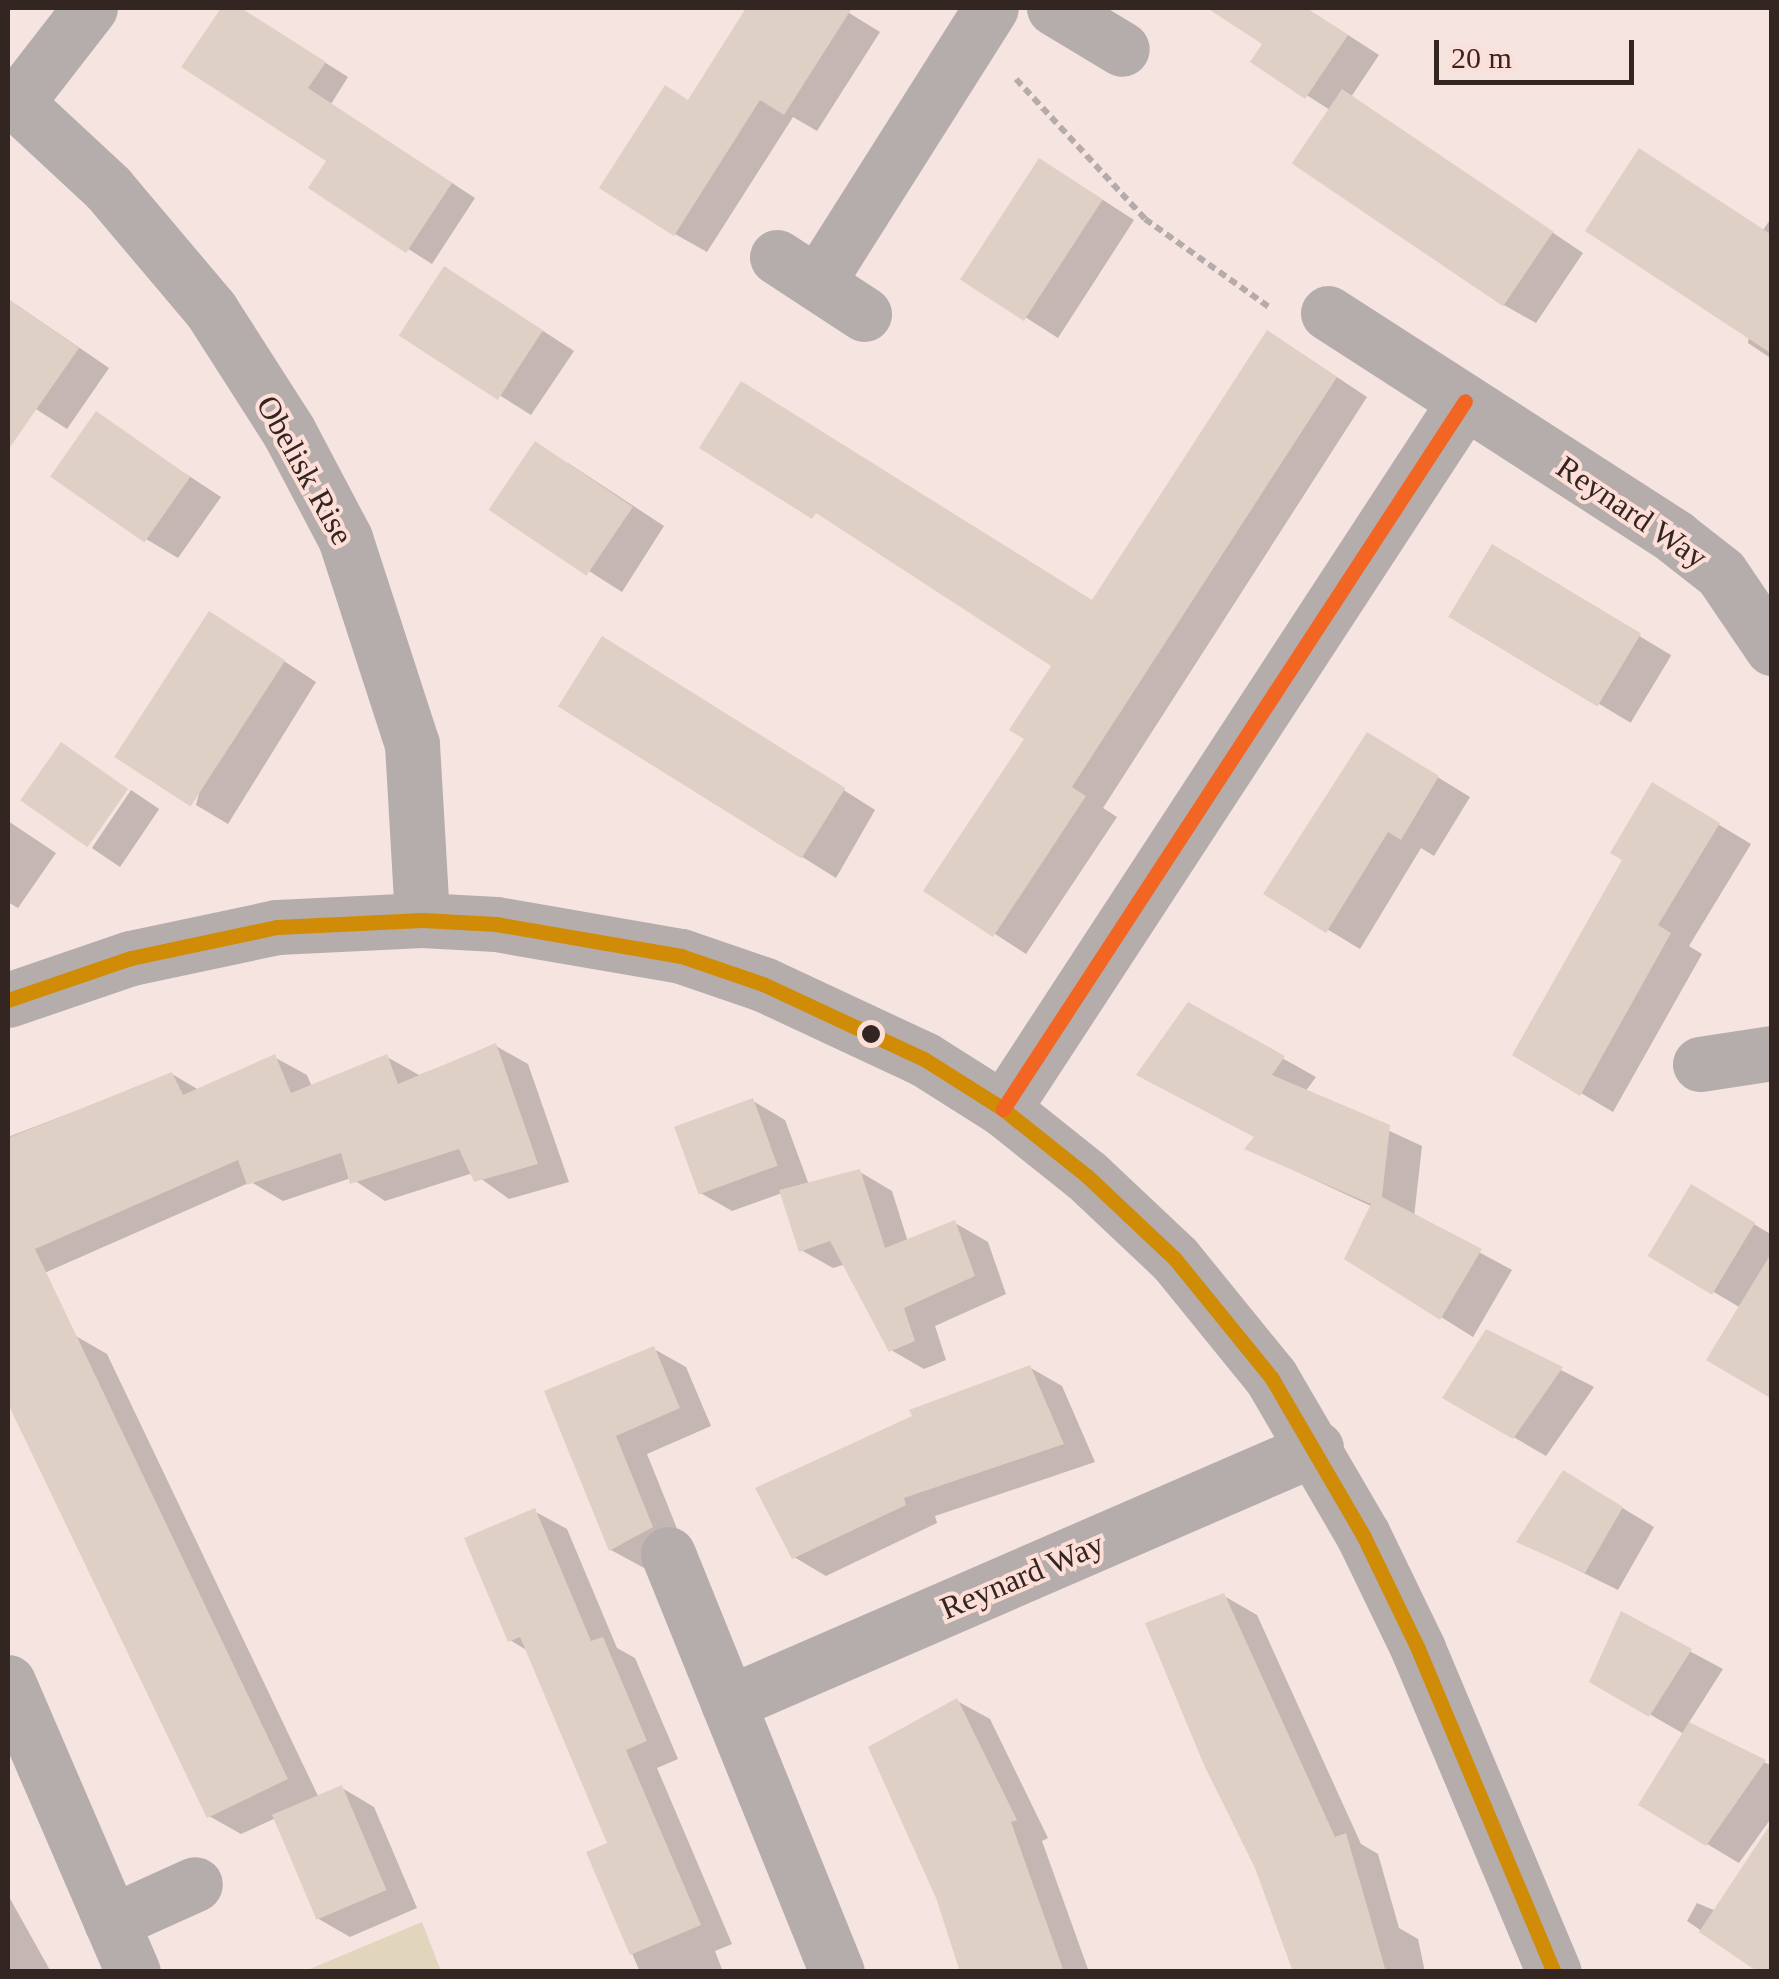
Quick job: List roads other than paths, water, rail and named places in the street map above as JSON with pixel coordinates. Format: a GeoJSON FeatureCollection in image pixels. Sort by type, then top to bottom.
{"type":"FeatureCollection","features":[{"type":"Feature","properties":{"kind":"street","name":"Obelisk Rise"},"geometry":{"type":"LineString","coordinates":[[90,8],[12,98],[108,188],[210,310],[289,432],[346,538],[412,744],[422,920]]}},
{"type":"Feature","properties":{"kind":"street"},"geometry":{"type":"LineString","coordinates":[[1054,8],[1122,50]]}},
{"type":"Feature","properties":{"kind":"street"},"geometry":{"type":"LineString","coordinates":[[864,314],[797,270],[983,20]]}},
{"type":"Feature","properties":{"kind":"street","name":"Reynard Way"},"geometry":{"type":"LineString","coordinates":[[1328,312],[1721,573],[1772,648]]}},
{"type":"Feature","properties":{"kind":"street"},"geometry":{"type":"LineString","coordinates":[[1003,1110],[1465,401]]}},
{"type":"Feature","properties":{"kind":"street"},"geometry":{"type":"LineString","coordinates":[[8,1000],[206,940],[277,928],[422,920],[562,932],[681,956],[843,1021],[924,1060],[1003,1110],[1088,1176],[1174,1259],[1271,1377],[1316,1448],[1418,1649],[1554,1972]]}},
{"type":"Feature","properties":{"kind":"street"},"geometry":{"type":"LineString","coordinates":[[1700,1064],[1772,1054]]}},
{"type":"Feature","properties":{"kind":"street","name":"Reynard Way"},"geometry":{"type":"LineString","coordinates":[[728,1703],[1316,1448]]}},
{"type":"Feature","properties":{"kind":"street"},"geometry":{"type":"LineString","coordinates":[[668,1554],[837,1972]]}},
{"type":"Feature","properties":{"kind":"street"},"geometry":{"type":"LineString","coordinates":[[8,1682],[133,1972]]}},
{"type":"Feature","properties":{"kind":"street"},"geometry":{"type":"LineString","coordinates":[[111,1922],[195,1884]]}}]}
